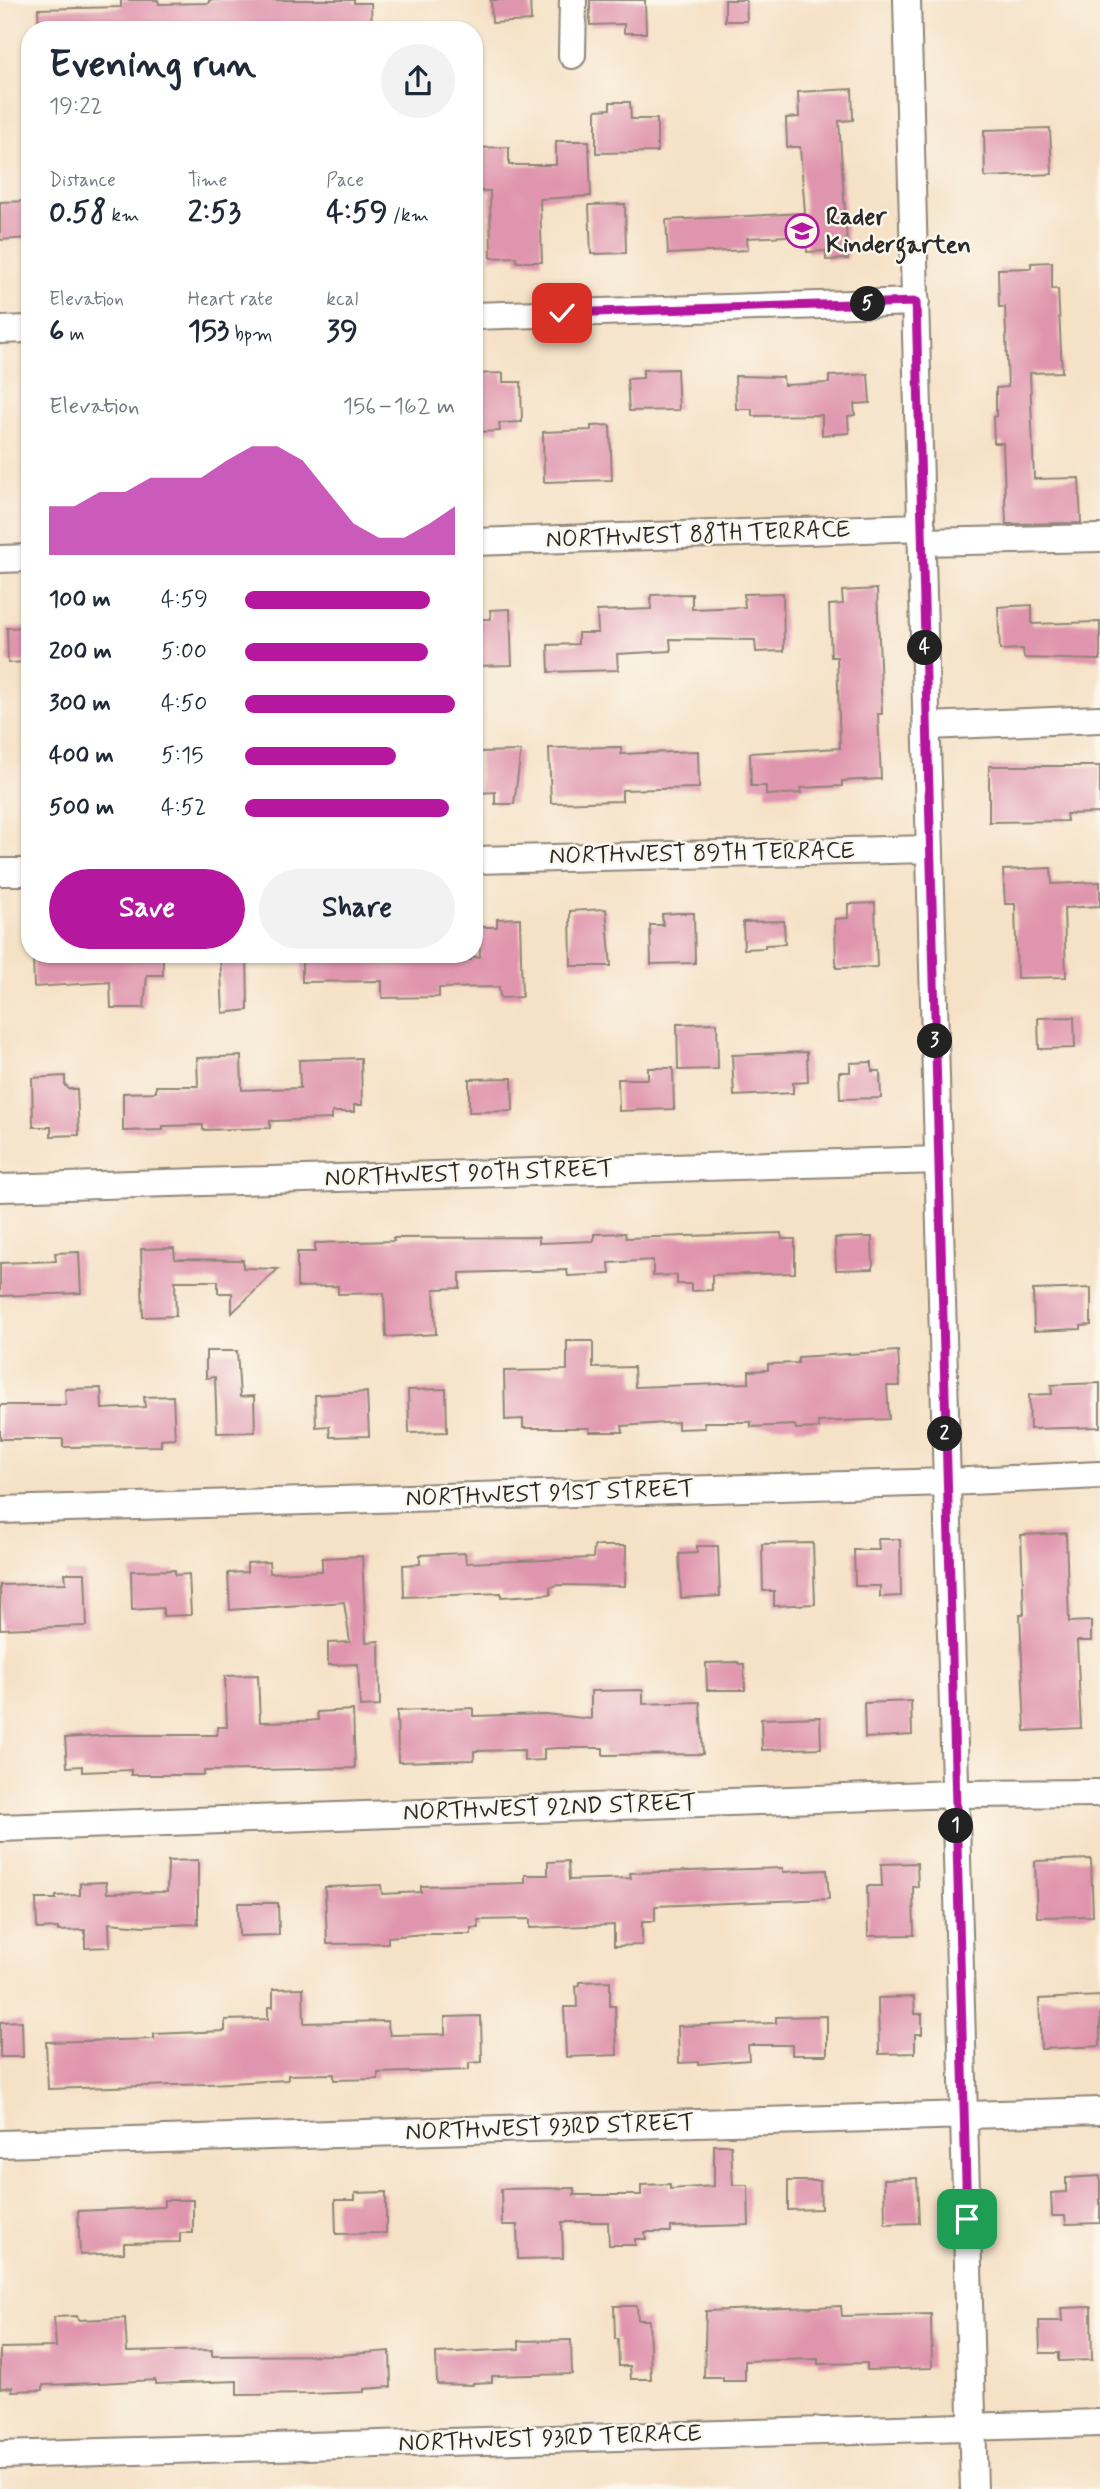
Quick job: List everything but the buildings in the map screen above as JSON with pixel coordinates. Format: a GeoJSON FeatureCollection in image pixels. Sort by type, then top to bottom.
{"type":"FeatureCollection","features":[{"type":"Feature","properties":{"kind":"street"},"geometry":{"type":"LineString","coordinates":[[572,55],[573,0]]}},
{"type":"Feature","properties":{"kind":"street"},"geometry":{"type":"LineString","coordinates":[[907,0],[974,2489]]}},
{"type":"Feature","properties":{"kind":"street"},"geometry":{"type":"LineString","coordinates":[[483,316],[916,302]]}},
{"type":"Feature","properties":{"kind":"street"},"geometry":{"type":"LineString","coordinates":[[0,330],[21,329]]}},
{"type":"Feature","properties":{"kind":"street","name":"NORTHWEST 88TH TERRACE"},"geometry":{"type":"LineString","coordinates":[[483,542],[922,535],[1100,538]]}},
{"type":"Feature","properties":{"kind":"street"},"geometry":{"type":"LineString","coordinates":[[0,559],[21,558]]}},
{"type":"Feature","properties":{"kind":"street"},"geometry":{"type":"LineString","coordinates":[[927,726],[1100,719]]}},
{"type":"Feature","properties":{"kind":"street","name":"NORTHWEST 89TH TERRACE"},"geometry":{"type":"LineString","coordinates":[[483,860],[930,849]]}},
{"type":"Feature","properties":{"kind":"street"},"geometry":{"type":"LineString","coordinates":[[0,872],[21,872]]}},
{"type":"Feature","properties":{"kind":"street","name":"NORTHWEST 90TH STREET"},"geometry":{"type":"LineString","coordinates":[[0,1188],[939,1160]]}},
{"type":"Feature","properties":{"kind":"street","name":"NORTHWEST 91ST STREET"},"geometry":{"type":"LineString","coordinates":[[0,1510],[947,1482],[1100,1475]]}},
{"type":"Feature","properties":{"kind":"street","name":"NORTHWEST 92ND STREET"},"geometry":{"type":"LineString","coordinates":[[0,1828],[955,1794],[1100,1793]]}},
{"type":"Feature","properties":{"kind":"street","name":"NORTHWEST 93RD STREET"},"geometry":{"type":"LineString","coordinates":[[0,2144],[1100,2111]]}},
{"type":"Feature","properties":{"kind":"street","name":"NORTHWEST 93RD TERRACE"},"geometry":{"type":"LineString","coordinates":[[0,2455],[1100,2423]]}},
{"type":"Feature","properties":{"kind":"place","name":"Rader Kindergarten"},"geometry":{"type":"Point","coordinates":[802,231]}},
{"type":"Feature","properties":{"kind":"route"},"geometry":{"type":"LineString","coordinates":[[562,313],[916,302],[967,2219]]}}]}
